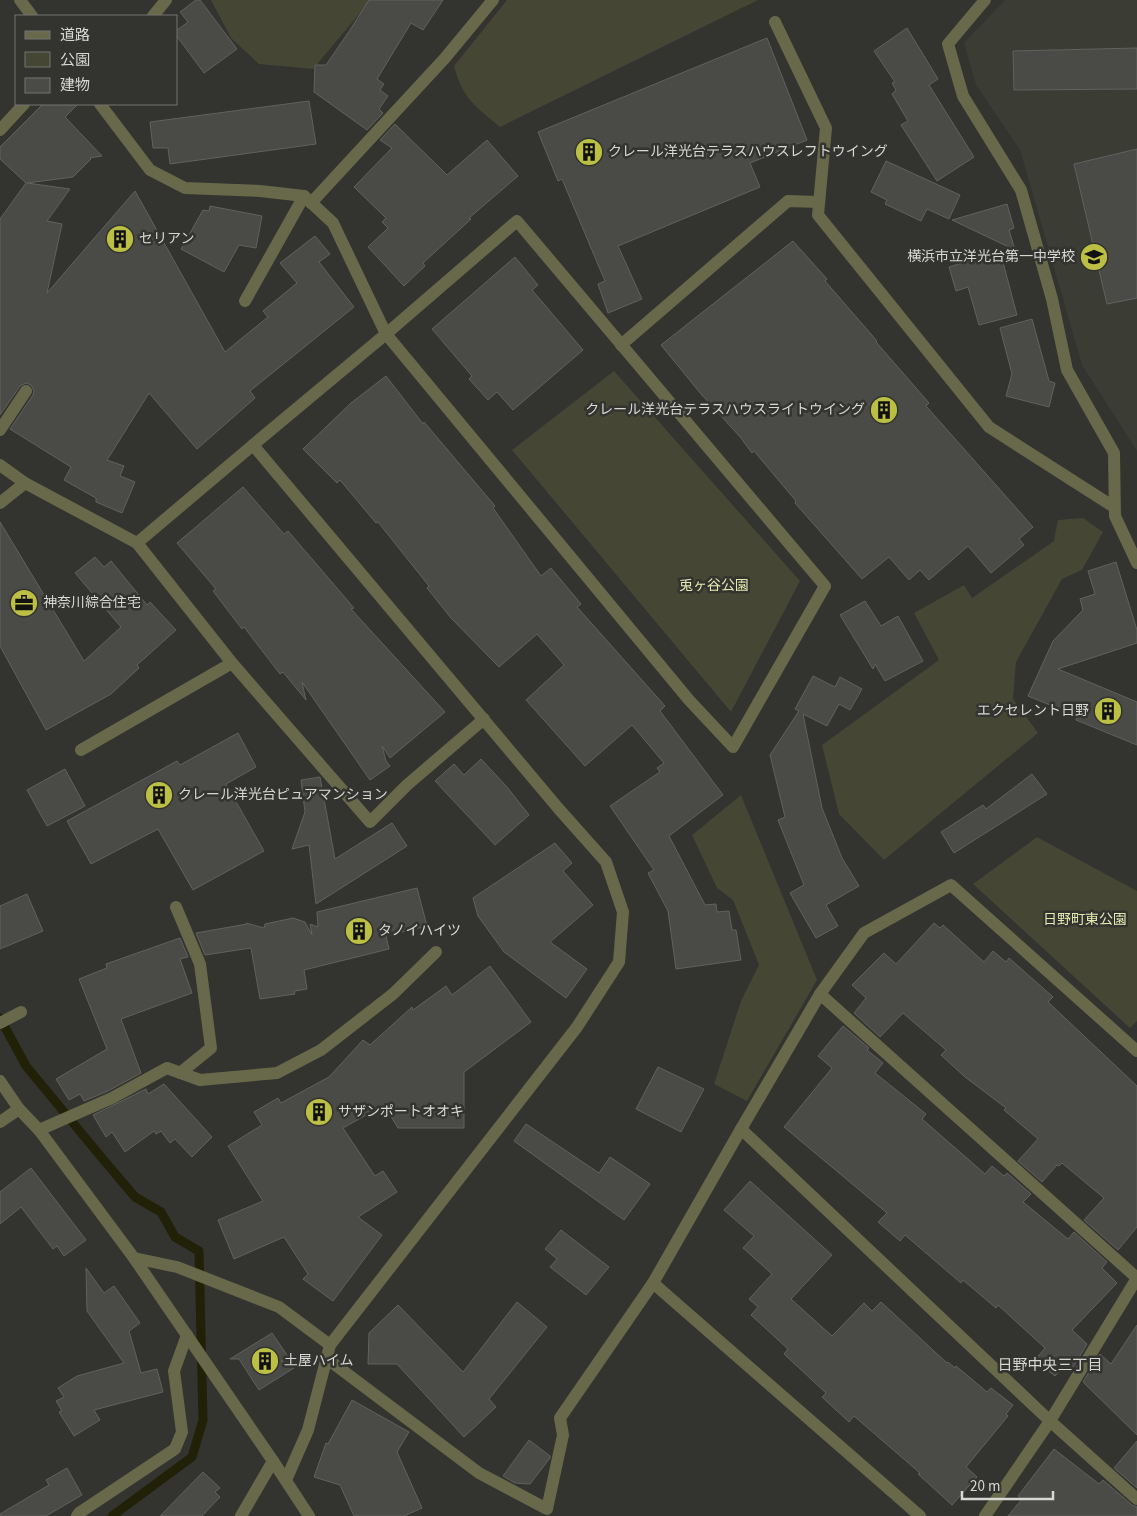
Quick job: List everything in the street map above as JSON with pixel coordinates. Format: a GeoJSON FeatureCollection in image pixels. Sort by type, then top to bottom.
{"type":"FeatureCollection","features":[{"type":"Feature","properties":{"kind":"street"},"geometry":{"type":"LineString","coordinates":[[20,0],[31,15]]}},
{"type":"Feature","properties":{"kind":"street"},"geometry":{"type":"LineString","coordinates":[[154,15],[166,0]]}},
{"type":"Feature","properties":{"kind":"street"},"geometry":{"type":"LineString","coordinates":[[245,301],[308,200],[445,58],[493,0]]}},
{"type":"Feature","properties":{"kind":"street"},"geometry":{"type":"LineString","coordinates":[[986,0],[948,44],[964,96],[1021,190],[1052,299],[1066,370],[1114,453],[1115,516],[1137,563]]}},
{"type":"Feature","properties":{"kind":"street"},"geometry":{"type":"LineString","coordinates":[[775,22],[826,128],[818,215],[989,427],[1114,507]]}},
{"type":"Feature","properties":{"kind":"street"},"geometry":{"type":"LineString","coordinates":[[0,130],[23,105]]}},
{"type":"Feature","properties":{"kind":"street"},"geometry":{"type":"LineString","coordinates":[[101,105],[150,170],[185,188],[260,191],[308,200],[333,224],[386,334],[689,700],[733,747],[824,586],[517,221],[386,334],[137,543]]}},
{"type":"Feature","properties":{"kind":"street"},"geometry":{"type":"LineString","coordinates":[[621,345],[788,200],[818,202]]}},
{"type":"Feature","properties":{"kind":"street"},"geometry":{"type":"LineString","coordinates":[[0,430],[26,391]]}},
{"type":"Feature","properties":{"kind":"street"},"geometry":{"type":"LineString","coordinates":[[252,445],[558,808],[606,862],[623,912],[619,962],[577,1027],[330,1345],[308,1430],[286,1480]]}},
{"type":"Feature","properties":{"kind":"street"},"geometry":{"type":"LineString","coordinates":[[0,465],[25,483],[137,543],[232,663],[370,822],[407,785],[484,719]]}},
{"type":"Feature","properties":{"kind":"street"},"geometry":{"type":"LineString","coordinates":[[0,503],[25,483]]}},
{"type":"Feature","properties":{"kind":"street"},"geometry":{"type":"LineString","coordinates":[[81,750],[232,663]]}},
{"type":"Feature","properties":{"kind":"street"},"geometry":{"type":"LineString","coordinates":[[326,1358],[479,1472],[547,1509],[562,1435],[560,1418],[654,1283],[820,994],[864,933],[951,885],[1137,1051]]}},
{"type":"Feature","properties":{"kind":"street"},"geometry":{"type":"LineString","coordinates":[[176,907],[200,964],[211,1048],[180,1073]]}},
{"type":"Feature","properties":{"kind":"street"},"geometry":{"type":"LineString","coordinates":[[44,1128],[112,1098],[167,1068],[200,1080],[277,1073],[321,1050],[393,994],[436,952]]}},
{"type":"Feature","properties":{"kind":"street"},"geometry":{"type":"LineString","coordinates":[[820,994],[1137,1278],[1050,1421],[985,1516]]}},
{"type":"Feature","properties":{"kind":"street"},"geometry":{"type":"LineString","coordinates":[[0,1081],[18,1109],[44,1128],[286,1480],[308,1516]]}},
{"type":"Feature","properties":{"kind":"street"},"geometry":{"type":"LineString","coordinates":[[0,1122],[18,1109]]}},
{"type":"Feature","properties":{"kind":"street"},"geometry":{"type":"LineString","coordinates":[[741,1129],[1050,1421],[1137,1499]]}},
{"type":"Feature","properties":{"kind":"street"},"geometry":{"type":"LineString","coordinates":[[134,1258],[180,1268],[279,1308],[330,1345]]}},
{"type":"Feature","properties":{"kind":"street"},"geometry":{"type":"LineString","coordinates":[[654,1283],[920,1516]]}},
{"type":"Feature","properties":{"kind":"street"},"geometry":{"type":"LineString","coordinates":[[77,1516],[174,1449],[182,1432],[174,1371],[188,1336]]}},
{"type":"Feature","properties":{"kind":"street"},"geometry":{"type":"LineString","coordinates":[[241,1516],[273,1461]]}},
{"type":"Feature","properties":{"kind":"shaded area","name":"横浜市立洋光台第一中学校"},"geometry":{"type":"Polygon","coordinates":[[[1005,0],[1137,0],[1137,451],[1082,365],[1020,150],[976,85],[964,43],[1005,0]]]}},
{"type":"Feature","properties":{"kind":"green space"},"geometry":{"type":"Polygon","coordinates":[[[211,0],[371,0],[313,69],[259,64],[231,38],[211,0]]]}},
{"type":"Feature","properties":{"kind":"green space"},"geometry":{"type":"Polygon","coordinates":[[[507,0],[758,0],[500,127],[471,101],[461,86],[454,66],[507,0]]]}},
{"type":"Feature","properties":{"kind":"green space","name":"兎ヶ谷公園"},"geometry":{"type":"Polygon","coordinates":[[[614,371],[800,581],[731,712],[512,450],[614,371]]]}},
{"type":"Feature","properties":{"kind":"green space"},"geometry":{"type":"Polygon","coordinates":[[[1083,518],[1103,532],[1082,570],[1062,579],[1016,662],[1013,699],[1038,733],[884,860],[839,814],[822,745],[939,660],[914,613],[964,585],[972,598],[1054,541],[1058,520],[1083,518]]]}},
{"type":"Feature","properties":{"kind":"green space"},"geometry":{"type":"Polygon","coordinates":[[[741,795],[817,980],[747,1101],[714,1084],[741,1001],[759,965],[733,900],[717,888],[692,835],[741,795]]]}},
{"type":"Feature","properties":{"kind":"green space","name":"日野町東公園"},"geometry":{"type":"Polygon","coordinates":[[[1037,837],[1137,891],[1137,1021],[1130,1028],[973,884],[1037,837]]]}},
{"type":"Feature","properties":{"kind":"building"},"geometry":{"type":"Polygon","coordinates":[[[196,0],[200,0],[237,49],[204,73],[178,38],[178,30],[188,22],[180,12],[196,0]]]}},
{"type":"Feature","properties":{"kind":"building"},"geometry":{"type":"Polygon","coordinates":[[[369,0],[443,0],[423,30],[411,23],[377,79],[384,84],[380,90],[388,96],[379,109],[383,113],[367,130],[314,92],[315,65],[326,65],[369,0]]]}},
{"type":"Feature","properties":{"kind":"building"},"geometry":{"type":"Polygon","coordinates":[[[907,28],[938,79],[929,85],[974,157],[937,181],[901,125],[908,121],[892,94],[896,90],[892,83],[895,82],[874,51],[907,28]]]}},
{"type":"Feature","properties":{"kind":"building","name":"クレール洋光台テラスハウスレフトウイング"},"geometry":{"type":"Polygon","coordinates":[[[767,38],[807,140],[750,163],[760,187],[618,246],[642,299],[608,313],[598,284],[605,281],[562,179],[558,181],[538,132],[767,38]]]}},
{"type":"Feature","properties":{"kind":"building"},"geometry":{"type":"Polygon","coordinates":[[[1137,48],[1137,89],[1014,90],[1013,51],[1137,48]]]}},
{"type":"Feature","properties":{"kind":"building"},"geometry":{"type":"Polygon","coordinates":[[[309,101],[316,144],[170,164],[168,148],[153,148],[150,122],[309,101]]]}},
{"type":"Feature","properties":{"kind":"building"},"geometry":{"type":"Polygon","coordinates":[[[42,105],[77,105],[65,117],[102,156],[90,158],[73,177],[27,183],[70,189],[47,221],[62,224],[47,293],[135,191],[225,352],[268,317],[263,311],[297,283],[280,263],[315,236],[330,254],[319,262],[354,307],[250,391],[255,398],[197,449],[149,393],[107,460],[124,466],[120,476],[135,482],[122,513],[96,502],[96,498],[64,480],[71,467],[10,429],[33,395],[34,391],[31,385],[26,383],[20,386],[0,415],[0,219],[26,183],[0,159],[0,147],[42,105]]]}},
{"type":"Feature","properties":{"kind":"building"},"geometry":{"type":"Polygon","coordinates":[[[395,124],[447,175],[487,140],[518,176],[469,218],[471,219],[423,263],[425,266],[404,286],[368,247],[388,228],[382,222],[386,218],[354,187],[392,148],[380,140],[395,124]]]}},
{"type":"Feature","properties":{"kind":"building"},"geometry":{"type":"Polygon","coordinates":[[[1137,149],[1137,298],[1107,304],[1074,164],[1137,149]]]}},
{"type":"Feature","properties":{"kind":"building"},"geometry":{"type":"Polygon","coordinates":[[[886,161],[960,195],[949,219],[927,209],[921,221],[885,204],[887,200],[871,192],[886,161]]]}},
{"type":"Feature","properties":{"kind":"building"},"geometry":{"type":"Polygon","coordinates":[[[1007,204],[1014,228],[1009,230],[1015,250],[952,220],[1007,204]]]}},
{"type":"Feature","properties":{"kind":"building"},"geometry":{"type":"Polygon","coordinates":[[[210,206],[262,216],[256,248],[239,245],[224,272],[181,249],[203,210],[209,211],[210,206]]]}},
{"type":"Feature","properties":{"kind":"building","name":"クレール洋光台テラスハウスライトウイング"},"geometry":{"type":"Polygon","coordinates":[[[793,241],[827,279],[825,281],[929,403],[926,406],[1033,527],[1019,539],[1024,545],[991,573],[968,546],[929,580],[920,570],[909,580],[889,557],[862,579],[795,503],[796,501],[754,451],[752,453],[701,394],[661,345],[793,241]]]}},
{"type":"Feature","properties":{"kind":"building"},"geometry":{"type":"Polygon","coordinates":[[[1000,251],[1017,315],[979,325],[968,287],[956,291],[949,267],[1000,251]]]}},
{"type":"Feature","properties":{"kind":"building"},"geometry":{"type":"Polygon","coordinates":[[[515,257],[538,285],[532,290],[583,350],[513,410],[497,392],[488,400],[469,379],[472,376],[432,329],[515,257]]]}},
{"type":"Feature","properties":{"kind":"building"},"geometry":{"type":"Polygon","coordinates":[[[1032,319],[1049,381],[1055,383],[1049,407],[1006,396],[1012,374],[1000,328],[1032,319]]]}},
{"type":"Feature","properties":{"kind":"building"},"geometry":{"type":"Polygon","coordinates":[[[386,376],[423,424],[424,422],[495,506],[493,508],[541,576],[551,568],[581,604],[577,607],[665,706],[660,711],[723,795],[669,836],[705,905],[716,904],[717,912],[729,911],[732,930],[736,930],[741,960],[676,969],[668,911],[648,873],[654,870],[610,806],[660,772],[657,768],[664,763],[632,725],[585,766],[526,700],[564,665],[537,634],[499,667],[451,618],[427,588],[429,586],[378,522],[376,523],[340,480],[337,483],[303,449],[351,403],[386,376]]]}},
{"type":"Feature","properties":{"kind":"building"},"geometry":{"type":"Polygon","coordinates":[[[243,487],[284,534],[288,531],[354,608],[351,609],[445,712],[390,758],[382,746],[386,761],[390,766],[370,780],[302,682],[306,700],[283,672],[280,674],[244,627],[242,629],[213,591],[216,589],[177,543],[243,487]]]}},
{"type":"Feature","properties":{"kind":"building","name":"神奈川綜合住宅"},"geometry":{"type":"Polygon","coordinates":[[[0,522],[84,661],[121,627],[75,573],[95,557],[104,567],[111,561],[147,605],[150,602],[176,630],[137,665],[139,668],[111,694],[46,730],[0,646],[0,522]]]}},
{"type":"Feature","properties":{"kind":"building"},"geometry":{"type":"Polygon","coordinates":[[[1116,562],[1137,630],[1137,643],[1058,669],[1137,702],[1137,745],[1076,720],[1077,716],[1028,696],[1053,641],[1083,610],[1080,599],[1095,594],[1088,571],[1116,562]]]}},
{"type":"Feature","properties":{"kind":"building"},"geometry":{"type":"Polygon","coordinates":[[[865,601],[881,626],[898,616],[923,661],[885,681],[875,664],[873,669],[840,615],[865,601]]]}},
{"type":"Feature","properties":{"kind":"building"},"geometry":{"type":"Polygon","coordinates":[[[813,676],[835,687],[840,677],[862,689],[850,710],[839,704],[827,726],[803,714],[822,808],[842,858],[859,886],[826,905],[838,926],[816,938],[790,893],[804,885],[778,820],[785,817],[770,755],[799,711],[795,709],[813,676]]]}},
{"type":"Feature","properties":{"kind":"building"},"geometry":{"type":"Polygon","coordinates":[[[238,733],[256,767],[226,784],[264,851],[193,890],[158,829],[91,864],[67,821],[177,761],[180,765],[238,733]]]}},
{"type":"Feature","properties":{"kind":"building"},"geometry":{"type":"Polygon","coordinates":[[[481,759],[507,787],[529,815],[495,845],[435,781],[454,764],[464,775],[481,759]]]}},
{"type":"Feature","properties":{"kind":"building"},"geometry":{"type":"Polygon","coordinates":[[[65,769],[85,806],[47,826],[27,790],[65,769]]]}},
{"type":"Feature","properties":{"kind":"building"},"geometry":{"type":"Polygon","coordinates":[[[1032,774],[1047,794],[954,853],[941,832],[983,805],[986,809],[1032,774]]]}},
{"type":"Feature","properties":{"kind":"building"},"geometry":{"type":"Polygon","coordinates":[[[320,777],[335,859],[392,823],[407,846],[316,904],[309,845],[292,849],[305,812],[301,780],[320,777]]]}},
{"type":"Feature","properties":{"kind":"building"},"geometry":{"type":"Polygon","coordinates":[[[555,843],[572,863],[563,871],[593,905],[550,942],[587,969],[566,998],[504,952],[478,916],[473,898],[555,843]]]}},
{"type":"Feature","properties":{"kind":"building"},"geometry":{"type":"Polygon","coordinates":[[[417,888],[427,926],[386,936],[389,949],[304,970],[307,989],[294,991],[295,994],[260,999],[251,948],[205,955],[196,933],[246,923],[264,928],[265,924],[293,918],[305,922],[312,935],[310,924],[318,927],[317,912],[417,888]]]}},
{"type":"Feature","properties":{"kind":"building"},"geometry":{"type":"Polygon","coordinates":[[[27,894],[43,931],[0,949],[0,906],[27,894]]]}},
{"type":"Feature","properties":{"kind":"building"},"geometry":{"type":"Polygon","coordinates":[[[934,923],[940,928],[943,925],[984,962],[993,951],[1006,962],[1009,958],[1053,997],[1048,1002],[1137,1086],[1137,1227],[1118,1250],[1084,1220],[1104,1198],[1062,1163],[1059,1166],[1057,1165],[1042,1182],[1018,1161],[1038,1139],[1004,1110],[1006,1108],[965,1077],[941,1055],[946,1050],[903,1013],[880,1037],[854,1013],[866,998],[852,985],[884,953],[896,964],[934,923]]]}},
{"type":"Feature","properties":{"kind":"building"},"geometry":{"type":"Polygon","coordinates":[[[180,938],[188,957],[180,959],[192,993],[121,1019],[141,1073],[108,1091],[84,1101],[80,1094],[69,1100],[56,1079],[107,1049],[79,979],[107,968],[106,964],[180,938]]]}},
{"type":"Feature","properties":{"kind":"building"},"geometry":{"type":"Polygon","coordinates":[[[490,966],[531,1022],[464,1072],[464,1128],[398,1128],[384,1105],[343,1128],[375,1176],[383,1171],[397,1192],[358,1217],[382,1235],[333,1301],[303,1279],[308,1274],[284,1237],[234,1259],[218,1220],[263,1201],[228,1146],[262,1125],[254,1112],[278,1098],[281,1103],[329,1077],[363,1040],[370,1045],[412,1007],[413,1010],[446,986],[452,995],[490,966]]]}},
{"type":"Feature","properties":{"kind":"building"},"geometry":{"type":"Polygon","coordinates":[[[843,1026],[869,1048],[867,1050],[883,1063],[875,1073],[926,1114],[922,1119],[985,1174],[992,1166],[1004,1176],[1007,1173],[1031,1194],[1023,1202],[1068,1239],[1074,1232],[1107,1262],[1102,1268],[1117,1283],[1072,1330],[1087,1344],[1071,1371],[1065,1365],[1055,1376],[1035,1360],[1045,1348],[998,1305],[996,1308],[963,1280],[961,1283],[905,1235],[900,1241],[878,1222],[887,1213],[784,1127],[832,1068],[818,1056],[843,1026]]]}},
{"type":"Feature","properties":{"kind":"building"},"geometry":{"type":"Polygon","coordinates":[[[658,1067],[704,1089],[681,1132],[636,1109],[658,1067]]]}},
{"type":"Feature","properties":{"kind":"building"},"geometry":{"type":"Polygon","coordinates":[[[164,1084],[212,1137],[192,1157],[175,1139],[170,1143],[161,1131],[156,1134],[154,1131],[125,1152],[112,1132],[106,1137],[93,1115],[146,1089],[148,1094],[164,1084]]]}},
{"type":"Feature","properties":{"kind":"building"},"geometry":{"type":"Polygon","coordinates":[[[526,1124],[599,1173],[610,1157],[650,1184],[624,1220],[514,1141],[526,1124]]]}},
{"type":"Feature","properties":{"kind":"building"},"geometry":{"type":"Polygon","coordinates":[[[31,1168],[86,1240],[64,1256],[57,1246],[53,1249],[21,1207],[0,1224],[0,1192],[31,1168]]]}},
{"type":"Feature","properties":{"kind":"building"},"geometry":{"type":"Polygon","coordinates":[[[750,1181],[832,1255],[791,1299],[832,1336],[864,1303],[872,1311],[881,1302],[947,1363],[955,1368],[956,1366],[987,1392],[991,1388],[1013,1405],[1006,1414],[1008,1416],[966,1467],[977,1477],[952,1505],[918,1474],[920,1473],[854,1416],[849,1422],[822,1397],[826,1393],[784,1354],[788,1349],[751,1315],[758,1307],[749,1299],[772,1274],[743,1248],[754,1236],[724,1210],[750,1181]]]}},
{"type":"Feature","properties":{"kind":"building"},"geometry":{"type":"Polygon","coordinates":[[[561,1230],[609,1267],[586,1295],[550,1267],[557,1259],[545,1249],[561,1230]]]}},
{"type":"Feature","properties":{"kind":"building"},"geometry":{"type":"Polygon","coordinates":[[[86,1268],[104,1293],[114,1286],[140,1323],[129,1331],[141,1373],[157,1369],[163,1392],[94,1410],[100,1420],[74,1436],[59,1412],[62,1411],[56,1401],[64,1397],[58,1388],[77,1376],[124,1363],[87,1311],[86,1268]]]}},
{"type":"Feature","properties":{"kind":"building"},"geometry":{"type":"Polygon","coordinates":[[[517,1302],[547,1327],[489,1399],[496,1407],[464,1437],[397,1364],[368,1364],[369,1333],[398,1305],[463,1372],[517,1302]]]}},
{"type":"Feature","properties":{"kind":"building"},"geometry":{"type":"Polygon","coordinates":[[[1137,1325],[1137,1435],[1083,1382],[1100,1354],[1111,1364],[1137,1325]]]}},
{"type":"Feature","properties":{"kind":"building","name":"土屋ハイム"},"geometry":{"type":"Polygon","coordinates":[[[272,1333],[291,1361],[281,1361],[294,1368],[259,1390],[239,1359],[230,1359],[272,1333]]]}},
{"type":"Feature","properties":{"kind":"building"},"geometry":{"type":"Polygon","coordinates":[[[352,1400],[409,1432],[397,1452],[422,1508],[404,1516],[354,1516],[340,1485],[314,1477],[326,1443],[328,1444],[352,1400]]]}},
{"type":"Feature","properties":{"kind":"building"},"geometry":{"type":"Polygon","coordinates":[[[529,1440],[550,1456],[550,1458],[530,1484],[515,1483],[503,1476],[529,1440]]]}},
{"type":"Feature","properties":{"kind":"building"},"geometry":{"type":"Polygon","coordinates":[[[1137,1441],[1137,1488],[1114,1468],[1137,1441]]]}},
{"type":"Feature","properties":{"kind":"building"},"geometry":{"type":"Polygon","coordinates":[[[1054,1449],[1099,1484],[1103,1480],[1132,1505],[1137,1507],[1137,1516],[1008,1516],[1022,1499],[1018,1496],[1054,1449]]]}},
{"type":"Feature","properties":{"kind":"building"},"geometry":{"type":"Polygon","coordinates":[[[67,1468],[82,1495],[46,1516],[0,1516],[0,1514],[49,1485],[46,1480],[67,1468]]]}},
{"type":"Feature","properties":{"kind":"building"},"geometry":{"type":"Polygon","coordinates":[[[203,1472],[220,1488],[215,1492],[220,1497],[202,1516],[160,1516],[203,1472]]]}},
{"type":"Feature","properties":{"kind":"waterway"},"geometry":{"type":"LineString","coordinates":[[0,1018],[26,1066],[135,1197],[161,1212],[175,1237],[199,1251],[203,1420],[192,1457],[112,1516]]}},
{"type":"Feature","properties":{"kind":"place","name":"クレール洋光台テラスハウスレフトウイング"},"geometry":{"type":"Point","coordinates":[589,152]}},
{"type":"Feature","properties":{"kind":"place","name":"セリアン"},"geometry":{"type":"Point","coordinates":[120,239]}},
{"type":"Feature","properties":{"kind":"place","name":"横浜市立洋光台第一中学校"},"geometry":{"type":"Point","coordinates":[1094,257]}},
{"type":"Feature","properties":{"kind":"place","name":"クレール洋光台テラスハウスライトウイング"},"geometry":{"type":"Point","coordinates":[884,410]}},
{"type":"Feature","properties":{"kind":"place","name":"神奈川綜合住宅"},"geometry":{"type":"Point","coordinates":[24,603]}},
{"type":"Feature","properties":{"kind":"place","name":"エクセレント日野"},"geometry":{"type":"Point","coordinates":[1108,711]}},
{"type":"Feature","properties":{"kind":"place","name":"クレール洋光台ピュアマンション"},"geometry":{"type":"Point","coordinates":[159,795]}},
{"type":"Feature","properties":{"kind":"place","name":"タノイハイツ"},"geometry":{"type":"Point","coordinates":[359,931]}},
{"type":"Feature","properties":{"kind":"place","name":"サザンポートオオキ"},"geometry":{"type":"Point","coordinates":[319,1112]}},
{"type":"Feature","properties":{"kind":"place","name":"土屋ハイム"},"geometry":{"type":"Point","coordinates":[265,1361]}},
{"type":"Feature","properties":{"kind":"district","name":"日野中央三丁目"},"geometry":{"type":"Point","coordinates":[1050,1365]}}]}
